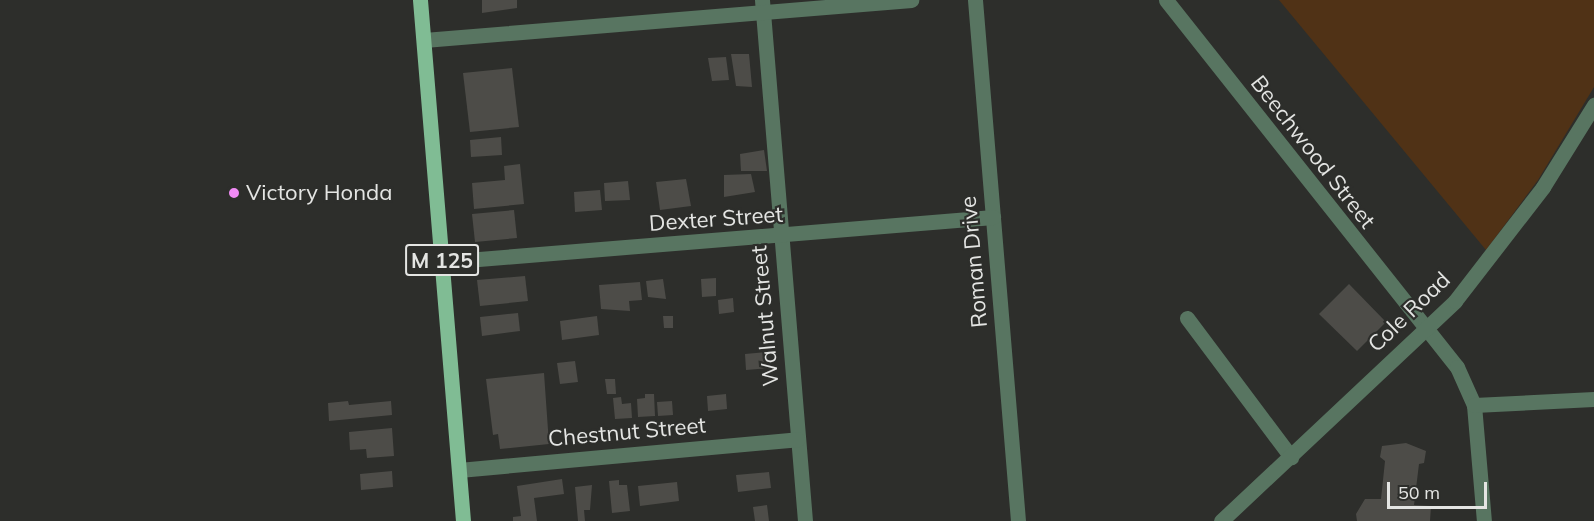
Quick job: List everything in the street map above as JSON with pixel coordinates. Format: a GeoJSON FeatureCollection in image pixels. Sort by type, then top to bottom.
{"type":"FeatureCollection","features":[{"type":"Feature","properties":{"kind":"main road","name":"M 125"},"geometry":{"type":"LineString","coordinates":[[420,0],[463,521]]}},
{"type":"Feature","properties":{"kind":"street"},"geometry":{"type":"LineString","coordinates":[[424,40],[763,6],[911,0]]}},
{"type":"Feature","properties":{"kind":"street","name":"Roman Drive"},"geometry":{"type":"LineString","coordinates":[[975,0],[1018,521]]}},
{"type":"Feature","properties":{"kind":"street","name":"Beechwood Street"},"geometry":{"type":"LineString","coordinates":[[1166,0],[1457,367],[1474,405],[1484,521]]}},
{"type":"Feature","properties":{"kind":"street","name":"Walnut Street"},"geometry":{"type":"LineString","coordinates":[[763,6],[805,521]]}},
{"type":"Feature","properties":{"kind":"street","name":"Cole Road"},"geometry":{"type":"LineString","coordinates":[[1221,521],[1426,330],[1503,242],[1594,105]]}},
{"type":"Feature","properties":{"kind":"street","name":"Dexter Street"},"geometry":{"type":"LineString","coordinates":[[442,262],[781,237],[993,217]]}},
{"type":"Feature","properties":{"kind":"street"},"geometry":{"type":"LineString","coordinates":[[1186,318],[1291,457]]}},
{"type":"Feature","properties":{"kind":"street"},"geometry":{"type":"LineString","coordinates":[[1474,405],[1594,399]]}},
{"type":"Feature","properties":{"kind":"street","name":"Chestnut Street"},"geometry":{"type":"LineString","coordinates":[[459,470],[798,438]]}},
{"type":"Feature","properties":{"kind":"shaded area"},"geometry":{"type":"Polygon","coordinates":[[[1279,0],[1594,0],[1594,87],[1538,180],[1486,250],[1279,0]]]}},
{"type":"Feature","properties":{"kind":"building"},"geometry":{"type":"Polygon","coordinates":[[[482,0],[517,0],[517,8],[482,13],[482,0]]]}},
{"type":"Feature","properties":{"kind":"building"},"geometry":{"type":"Polygon","coordinates":[[[731,54],[749,54],[752,87],[736,86],[731,54]]]}},
{"type":"Feature","properties":{"kind":"building"},"geometry":{"type":"Polygon","coordinates":[[[726,57],[729,80],[712,81],[708,58],[726,57]]]}},
{"type":"Feature","properties":{"kind":"building"},"geometry":{"type":"Polygon","coordinates":[[[512,68],[519,127],[470,132],[463,73],[512,68]]]}},
{"type":"Feature","properties":{"kind":"building"},"geometry":{"type":"Polygon","coordinates":[[[501,137],[502,155],[471,157],[470,140],[501,137]]]}},
{"type":"Feature","properties":{"kind":"building"},"geometry":{"type":"Polygon","coordinates":[[[764,150],[767,171],[741,171],[740,154],[764,150]]]}},
{"type":"Feature","properties":{"kind":"building"},"geometry":{"type":"Polygon","coordinates":[[[520,164],[524,204],[474,209],[472,183],[505,180],[504,166],[520,164]]]}},
{"type":"Feature","properties":{"kind":"building"},"geometry":{"type":"Polygon","coordinates":[[[751,174],[755,192],[724,197],[724,175],[751,174]]]}},
{"type":"Feature","properties":{"kind":"building"},"geometry":{"type":"Polygon","coordinates":[[[686,179],[691,206],[660,210],[656,182],[686,179]]]}},
{"type":"Feature","properties":{"kind":"building"},"geometry":{"type":"Polygon","coordinates":[[[628,181],[630,200],[605,201],[604,183],[628,181]]]}},
{"type":"Feature","properties":{"kind":"building"},"geometry":{"type":"Polygon","coordinates":[[[600,190],[602,210],[575,212],[574,192],[600,190]]]}},
{"type":"Feature","properties":{"kind":"building"},"geometry":{"type":"Polygon","coordinates":[[[514,210],[517,238],[475,242],[472,214],[514,210]]]}},
{"type":"Feature","properties":{"kind":"building"},"geometry":{"type":"Polygon","coordinates":[[[525,276],[528,301],[480,306],[477,280],[525,276]]]}},
{"type":"Feature","properties":{"kind":"building"},"geometry":{"type":"Polygon","coordinates":[[[716,278],[716,296],[702,297],[701,279],[716,278]]]}},
{"type":"Feature","properties":{"kind":"building"},"geometry":{"type":"Polygon","coordinates":[[[663,279],[666,299],[648,297],[646,281],[663,279]]]}},
{"type":"Feature","properties":{"kind":"building"},"geometry":{"type":"Polygon","coordinates":[[[640,282],[642,300],[629,301],[630,311],[601,309],[599,285],[640,282]]]}},
{"type":"Feature","properties":{"kind":"building"},"geometry":{"type":"Polygon","coordinates":[[[1349,284],[1386,322],[1357,351],[1319,314],[1349,284]]]}},
{"type":"Feature","properties":{"kind":"building"},"geometry":{"type":"Polygon","coordinates":[[[733,298],[734,312],[719,314],[718,300],[733,298]]]}},
{"type":"Feature","properties":{"kind":"building"},"geometry":{"type":"Polygon","coordinates":[[[518,313],[520,331],[482,336],[480,317],[518,313]]]}},
{"type":"Feature","properties":{"kind":"building"},"geometry":{"type":"Polygon","coordinates":[[[597,316],[599,335],[562,340],[560,321],[597,316]]]}},
{"type":"Feature","properties":{"kind":"building"},"geometry":{"type":"Polygon","coordinates":[[[663,316],[673,316],[673,328],[664,328],[663,316]]]}},
{"type":"Feature","properties":{"kind":"building"},"geometry":{"type":"Polygon","coordinates":[[[768,352],[769,368],[746,370],[745,354],[768,352]]]}},
{"type":"Feature","properties":{"kind":"building"},"geometry":{"type":"Polygon","coordinates":[[[575,361],[578,382],[560,384],[557,363],[575,361]]]}},
{"type":"Feature","properties":{"kind":"building"},"geometry":{"type":"Polygon","coordinates":[[[544,373],[549,444],[500,449],[498,434],[493,435],[486,379],[544,373]]]}},
{"type":"Feature","properties":{"kind":"building"},"geometry":{"type":"Polygon","coordinates":[[[605,379],[615,379],[616,394],[607,394],[605,379]]]}},
{"type":"Feature","properties":{"kind":"building"},"geometry":{"type":"Polygon","coordinates":[[[645,394],[654,394],[655,416],[638,417],[637,399],[645,398],[645,394]]]}},
{"type":"Feature","properties":{"kind":"building"},"geometry":{"type":"Polygon","coordinates":[[[726,394],[727,409],[708,411],[707,396],[726,394]]]}},
{"type":"Feature","properties":{"kind":"building"},"geometry":{"type":"Polygon","coordinates":[[[621,397],[622,404],[631,403],[632,418],[615,419],[613,398],[621,397]]]}},
{"type":"Feature","properties":{"kind":"building"},"geometry":{"type":"Polygon","coordinates":[[[348,401],[349,405],[391,401],[392,415],[329,421],[328,403],[348,401]]]}},
{"type":"Feature","properties":{"kind":"building"},"geometry":{"type":"Polygon","coordinates":[[[672,401],[673,415],[658,416],[657,402],[672,401]]]}},
{"type":"Feature","properties":{"kind":"building"},"geometry":{"type":"Polygon","coordinates":[[[392,428],[394,456],[367,458],[366,449],[350,450],[349,432],[392,428]]]}},
{"type":"Feature","properties":{"kind":"building"},"geometry":{"type":"Polygon","coordinates":[[[1406,443],[1426,451],[1424,463],[1419,464],[1414,505],[1431,506],[1430,521],[1357,521],[1356,514],[1365,499],[1381,499],[1385,461],[1380,457],[1382,446],[1406,443]]]}},
{"type":"Feature","properties":{"kind":"building"},"geometry":{"type":"Polygon","coordinates":[[[392,471],[393,487],[361,490],[360,474],[392,471]]]}},
{"type":"Feature","properties":{"kind":"building"},"geometry":{"type":"Polygon","coordinates":[[[769,472],[771,488],[738,492],[736,475],[769,472]]]}},
{"type":"Feature","properties":{"kind":"building"},"geometry":{"type":"Polygon","coordinates":[[[562,479],[564,494],[534,498],[537,521],[513,521],[513,517],[521,516],[517,486],[562,479]]]}},
{"type":"Feature","properties":{"kind":"building"},"geometry":{"type":"Polygon","coordinates":[[[619,480],[619,485],[627,485],[630,511],[612,513],[609,481],[619,480]]]}},
{"type":"Feature","properties":{"kind":"building"},"geometry":{"type":"Polygon","coordinates":[[[677,482],[679,501],[640,506],[638,486],[677,482]]]}},
{"type":"Feature","properties":{"kind":"building"},"geometry":{"type":"Polygon","coordinates":[[[592,485],[590,510],[584,510],[585,521],[578,521],[575,487],[592,485]]]}},
{"type":"Feature","properties":{"kind":"building"},"geometry":{"type":"Polygon","coordinates":[[[767,505],[769,521],[755,521],[753,507],[767,505]]]}},
{"type":"Feature","properties":{"kind":"place","name":"Victory Honda"},"geometry":{"type":"Point","coordinates":[234,193]}}]}
